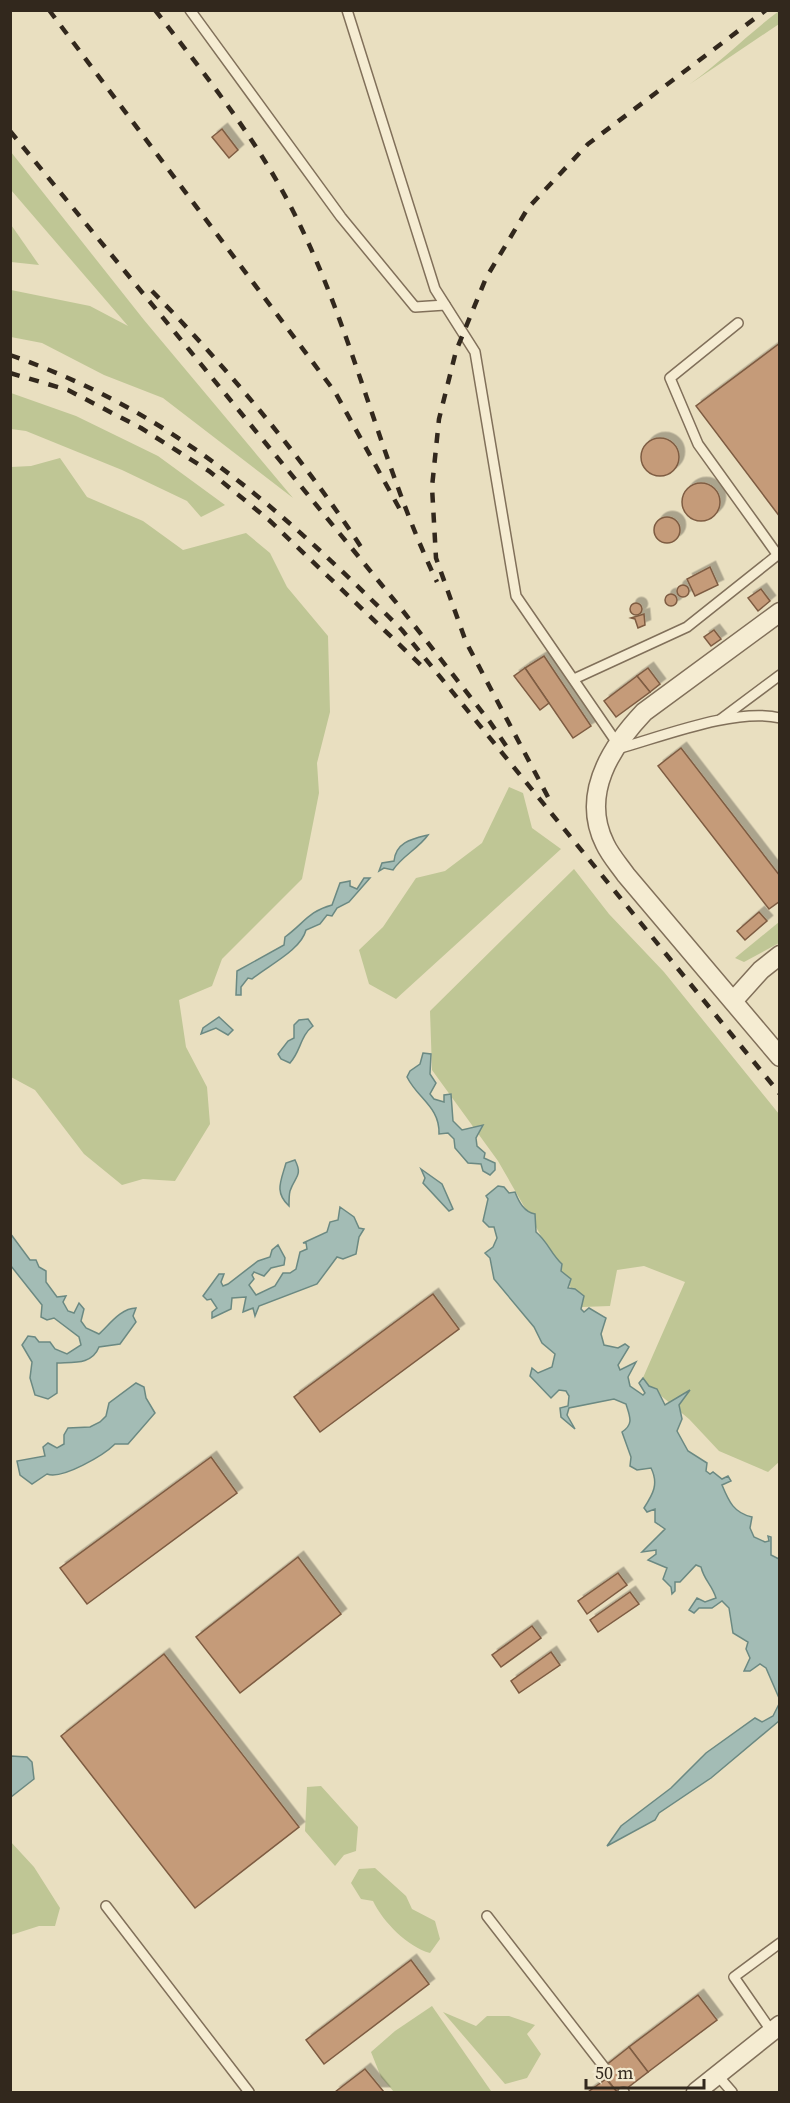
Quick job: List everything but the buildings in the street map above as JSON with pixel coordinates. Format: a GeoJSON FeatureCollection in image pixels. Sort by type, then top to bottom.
{"type":"FeatureCollection","features":[{"type":"Feature","properties":{"kind":"street"},"geometry":{"type":"LineString","coordinates":[[780,612],[644,712],[614,747],[603,766],[596,813],[604,843],[626,875],[780,1057]]}},
{"type":"Feature","properties":{"kind":"street"},"geometry":{"type":"LineString","coordinates":[[734,1000],[761,970],[780,955]]}},
{"type":"Feature","properties":{"kind":"street"},"geometry":{"type":"LineString","coordinates":[[696,2092],[719,2077],[776,2029]]}},
{"type":"Feature","properties":{"kind":"lane"},"geometry":{"type":"LineString","coordinates":[[190,10],[341,217],[415,307],[445,305]]}},
{"type":"Feature","properties":{"kind":"lane"},"geometry":{"type":"LineString","coordinates":[[347,10],[435,289],[475,352],[516,596],[574,679],[614,747],[717,722],[764,714],[780,718]]}},
{"type":"Feature","properties":{"kind":"lane"},"geometry":{"type":"LineString","coordinates":[[574,679],[687,627],[778,554],[698,444],[670,378],[738,323]]}},
{"type":"Feature","properties":{"kind":"lane"},"geometry":{"type":"LineString","coordinates":[[717,722],[780,675]]}},
{"type":"Feature","properties":{"kind":"lane"},"geometry":{"type":"LineString","coordinates":[[106,1906],[249,2092]]}},
{"type":"Feature","properties":{"kind":"lane"},"geometry":{"type":"LineString","coordinates":[[487,1916],[604,2067]]}},
{"type":"Feature","properties":{"kind":"lane"},"geometry":{"type":"LineString","coordinates":[[776,2029],[734,1977],[780,1943]]}},
{"type":"Feature","properties":{"kind":"lane"},"geometry":{"type":"LineString","coordinates":[[719,2077],[732,2092]]}},
{"type":"Feature","properties":{"kind":"green space"},"geometry":{"type":"Polygon","coordinates":[[[779,11],[779,24],[690,84],[713,66],[779,11]]]}},
{"type":"Feature","properties":{"kind":"green space"},"geometry":{"type":"Polygon","coordinates":[[[11,152],[144,320],[293,498],[163,398],[104,375],[42,343],[11,337],[11,290],[90,306],[128,326],[11,190],[11,152]]]}},
{"type":"Feature","properties":{"kind":"green space"},"geometry":{"type":"Polygon","coordinates":[[[11,225],[14,229],[39,265],[11,262],[11,225]]]}},
{"type":"Feature","properties":{"kind":"green space"},"geometry":{"type":"Polygon","coordinates":[[[11,393],[76,416],[158,456],[225,505],[201,517],[187,501],[122,470],[26,431],[11,429],[11,393]]]}},
{"type":"Feature","properties":{"kind":"green space"},"geometry":{"type":"Polygon","coordinates":[[[60,458],[87,497],[143,521],[183,550],[246,533],[270,553],[287,587],[328,636],[330,712],[317,763],[319,793],[302,879],[222,959],[212,986],[179,1000],[186,1047],[207,1087],[210,1124],[175,1181],[143,1179],[122,1185],[84,1154],[35,1090],[11,1077],[11,467],[31,466],[60,458]]]}},
{"type":"Feature","properties":{"kind":"green space"},"geometry":{"type":"Polygon","coordinates":[[[509,787],[523,793],[532,828],[561,849],[396,999],[369,984],[359,950],[383,927],[416,878],[445,871],[482,843],[509,787]]]}},
{"type":"Feature","properties":{"kind":"green space"},"geometry":{"type":"Polygon","coordinates":[[[574,869],[609,914],[664,972],[779,1114],[780,1461],[768,1472],[719,1451],[689,1419],[642,1380],[685,1282],[644,1266],[617,1270],[610,1306],[582,1307],[498,1161],[432,1070],[430,1011],[574,869]]]}},
{"type":"Feature","properties":{"kind":"green space"},"geometry":{"type":"Polygon","coordinates":[[[779,922],[779,943],[744,962],[735,958],[779,922]]]}},
{"type":"Feature","properties":{"kind":"green space"},"geometry":{"type":"Polygon","coordinates":[[[321,1786],[358,1827],[356,1851],[344,1855],[335,1866],[305,1831],[307,1787],[321,1786]]]}},
{"type":"Feature","properties":{"kind":"green space"},"geometry":{"type":"Polygon","coordinates":[[[10,1841],[34,1867],[60,1908],[55,1926],[39,1926],[11,1935],[10,1841]]]}},
{"type":"Feature","properties":{"kind":"green space"},"geometry":{"type":"Polygon","coordinates":[[[375,1868],[406,1896],[412,1909],[435,1921],[440,1939],[430,1953],[413,1945],[397,1933],[373,1901],[361,1899],[351,1883],[359,1869],[375,1868]]]}},
{"type":"Feature","properties":{"kind":"green space"},"geometry":{"type":"Polygon","coordinates":[[[432,2006],[491,2092],[394,2092],[381,2077],[371,2052],[395,2031],[432,2006]]]}},
{"type":"Feature","properties":{"kind":"green space"},"geometry":{"type":"Polygon","coordinates":[[[443,2012],[476,2026],[487,2016],[509,2016],[535,2025],[527,2034],[541,2054],[527,2078],[505,2084],[443,2012]]]}},
{"type":"Feature","properties":{"kind":"water"},"geometry":{"type":"Polygon","coordinates":[[[428,835],[393,870],[384,868],[379,871],[382,863],[394,861],[401,845],[428,835]]]}},
{"type":"Feature","properties":{"kind":"water"},"geometry":{"type":"Polygon","coordinates":[[[364,878],[370,878],[349,902],[337,908],[332,916],[327,915],[320,924],[306,930],[291,951],[252,979],[248,978],[241,987],[241,995],[236,995],[237,971],[284,945],[285,937],[307,918],[332,905],[340,883],[350,881],[350,886],[357,889],[364,878]]]}},
{"type":"Feature","properties":{"kind":"water"},"geometry":{"type":"Polygon","coordinates":[[[219,1017],[233,1030],[228,1035],[216,1028],[201,1034],[203,1028],[219,1017]]]}},
{"type":"Feature","properties":{"kind":"water"},"geometry":{"type":"Polygon","coordinates":[[[308,1019],[313,1026],[305,1034],[294,1058],[290,1063],[281,1059],[278,1054],[288,1041],[294,1038],[294,1025],[299,1020],[308,1019]]]}},
{"type":"Feature","properties":{"kind":"water"},"geometry":{"type":"Polygon","coordinates":[[[423,1053],[431,1054],[430,1074],[436,1083],[430,1094],[434,1099],[444,1102],[444,1095],[451,1094],[453,1121],[462,1130],[483,1125],[476,1138],[477,1146],[485,1153],[484,1158],[495,1163],[495,1170],[490,1175],[483,1171],[481,1164],[468,1163],[455,1148],[454,1139],[448,1133],[439,1134],[436,1117],[407,1077],[410,1071],[420,1064],[423,1053]]]}},
{"type":"Feature","properties":{"kind":"water"},"geometry":{"type":"Polygon","coordinates":[[[295,1160],[298,1173],[290,1191],[289,1206],[284,1201],[280,1186],[286,1163],[295,1160]]]}},
{"type":"Feature","properties":{"kind":"water"},"geometry":{"type":"Polygon","coordinates":[[[421,1169],[442,1184],[453,1209],[449,1211],[423,1183],[425,1178],[421,1169]]]}},
{"type":"Feature","properties":{"kind":"water"},"geometry":{"type":"Polygon","coordinates":[[[498,1186],[504,1187],[509,1193],[515,1192],[525,1209],[535,1214],[536,1232],[562,1264],[561,1271],[571,1279],[568,1288],[575,1289],[584,1296],[581,1309],[584,1312],[589,1308],[606,1318],[601,1334],[604,1345],[618,1348],[625,1344],[629,1347],[618,1365],[620,1370],[636,1362],[628,1377],[630,1386],[643,1395],[645,1393],[639,1383],[643,1378],[649,1386],[657,1389],[665,1405],[690,1390],[679,1405],[682,1419],[677,1431],[688,1451],[707,1463],[706,1471],[710,1474],[713,1472],[722,1479],[728,1476],[731,1481],[722,1485],[736,1510],[752,1517],[750,1528],[754,1537],[765,1542],[769,1541],[768,1536],[771,1537],[771,1555],[779,1559],[779,1698],[766,1668],[760,1664],[750,1671],[744,1671],[750,1658],[746,1649],[748,1642],[733,1633],[729,1608],[722,1601],[712,1608],[699,1608],[694,1613],[689,1610],[697,1598],[705,1602],[716,1598],[701,1567],[696,1565],[680,1582],[675,1582],[675,1591],[672,1594],[671,1587],[663,1579],[667,1568],[648,1560],[656,1554],[656,1550],[642,1552],[665,1529],[655,1522],[655,1509],[647,1512],[644,1508],[655,1484],[651,1468],[637,1470],[630,1466],[631,1457],[622,1432],[630,1423],[626,1404],[614,1399],[569,1408],[567,1415],[575,1429],[561,1417],[560,1408],[568,1406],[569,1396],[566,1391],[559,1390],[551,1398],[530,1376],[532,1368],[538,1373],[552,1367],[555,1354],[542,1343],[534,1327],[494,1279],[490,1258],[485,1253],[493,1247],[497,1238],[494,1227],[489,1227],[483,1221],[488,1199],[486,1196],[498,1186]]]}},
{"type":"Feature","properties":{"kind":"water"},"geometry":{"type":"Polygon","coordinates":[[[340,1207],[354,1217],[359,1228],[364,1229],[359,1237],[356,1254],[343,1259],[337,1257],[317,1284],[259,1306],[255,1316],[253,1308],[243,1312],[246,1297],[232,1298],[231,1309],[212,1318],[212,1312],[217,1308],[211,1299],[207,1300],[203,1296],[219,1274],[224,1274],[221,1282],[223,1286],[228,1284],[258,1261],[270,1257],[272,1250],[278,1245],[285,1258],[284,1265],[271,1268],[264,1276],[254,1272],[252,1275],[254,1279],[249,1285],[256,1295],[275,1286],[283,1273],[290,1273],[296,1269],[300,1252],[307,1249],[306,1243],[303,1243],[327,1232],[330,1222],[338,1220],[340,1207]]]}},
{"type":"Feature","properties":{"kind":"water"},"geometry":{"type":"Polygon","coordinates":[[[10,1233],[30,1260],[36,1260],[39,1267],[46,1271],[46,1282],[57,1297],[66,1296],[63,1302],[68,1311],[74,1313],[79,1303],[84,1309],[81,1321],[86,1328],[99,1334],[120,1314],[136,1308],[133,1316],[136,1322],[120,1344],[99,1347],[96,1353],[87,1360],[57,1363],[57,1393],[48,1399],[35,1395],[30,1378],[32,1362],[22,1345],[28,1336],[35,1337],[39,1342],[50,1342],[55,1349],[67,1354],[81,1345],[79,1337],[54,1318],[47,1320],[41,1317],[42,1305],[11,1266],[10,1233]]]}},
{"type":"Feature","properties":{"kind":"water"},"geometry":{"type":"Polygon","coordinates":[[[136,1383],[144,1387],[146,1398],[155,1413],[128,1444],[115,1444],[102,1454],[72,1470],[54,1475],[47,1474],[32,1484],[20,1475],[17,1461],[45,1456],[43,1447],[48,1443],[57,1448],[64,1444],[64,1435],[68,1428],[90,1427],[100,1422],[106,1416],[109,1403],[136,1383]]]}},
{"type":"Feature","properties":{"kind":"water"},"geometry":{"type":"Polygon","coordinates":[[[779,1704],[779,1721],[711,1778],[659,1813],[655,1820],[607,1846],[621,1826],[671,1788],[706,1753],[755,1718],[762,1722],[773,1716],[779,1704]]]}},
{"type":"Feature","properties":{"kind":"water"},"geometry":{"type":"Polygon","coordinates":[[[11,1756],[27,1757],[32,1762],[34,1779],[11,1797],[11,1756]]]}},
{"type":"Feature","properties":{"kind":"railway"},"geometry":{"type":"LineString","coordinates":[[49,10],[335,392],[403,515]]}},
{"type":"Feature","properties":{"kind":"railway"},"geometry":{"type":"LineString","coordinates":[[155,10],[247,134],[264,159],[294,213],[333,303],[399,491],[437,582]]}},
{"type":"Feature","properties":{"kind":"railway"},"geometry":{"type":"LineString","coordinates":[[548,797],[466,642],[436,558],[432,487],[439,419],[456,351],[486,278],[528,208],[588,144],[766,10]]}},
{"type":"Feature","properties":{"kind":"railway"},"geometry":{"type":"LineString","coordinates":[[10,131],[399,606],[490,722],[509,750]]}},
{"type":"Feature","properties":{"kind":"railway"},"geometry":{"type":"LineString","coordinates":[[152,291],[210,352],[265,417],[317,484],[365,553]]}},
{"type":"Feature","properties":{"kind":"railway"},"geometry":{"type":"LineString","coordinates":[[10,355],[124,405],[175,436],[268,505],[357,586],[402,630],[780,1094]]}},
{"type":"Feature","properties":{"kind":"railway"},"geometry":{"type":"LineString","coordinates":[[10,373],[68,390],[141,428],[209,471],[269,520],[425,669]]}}]}
